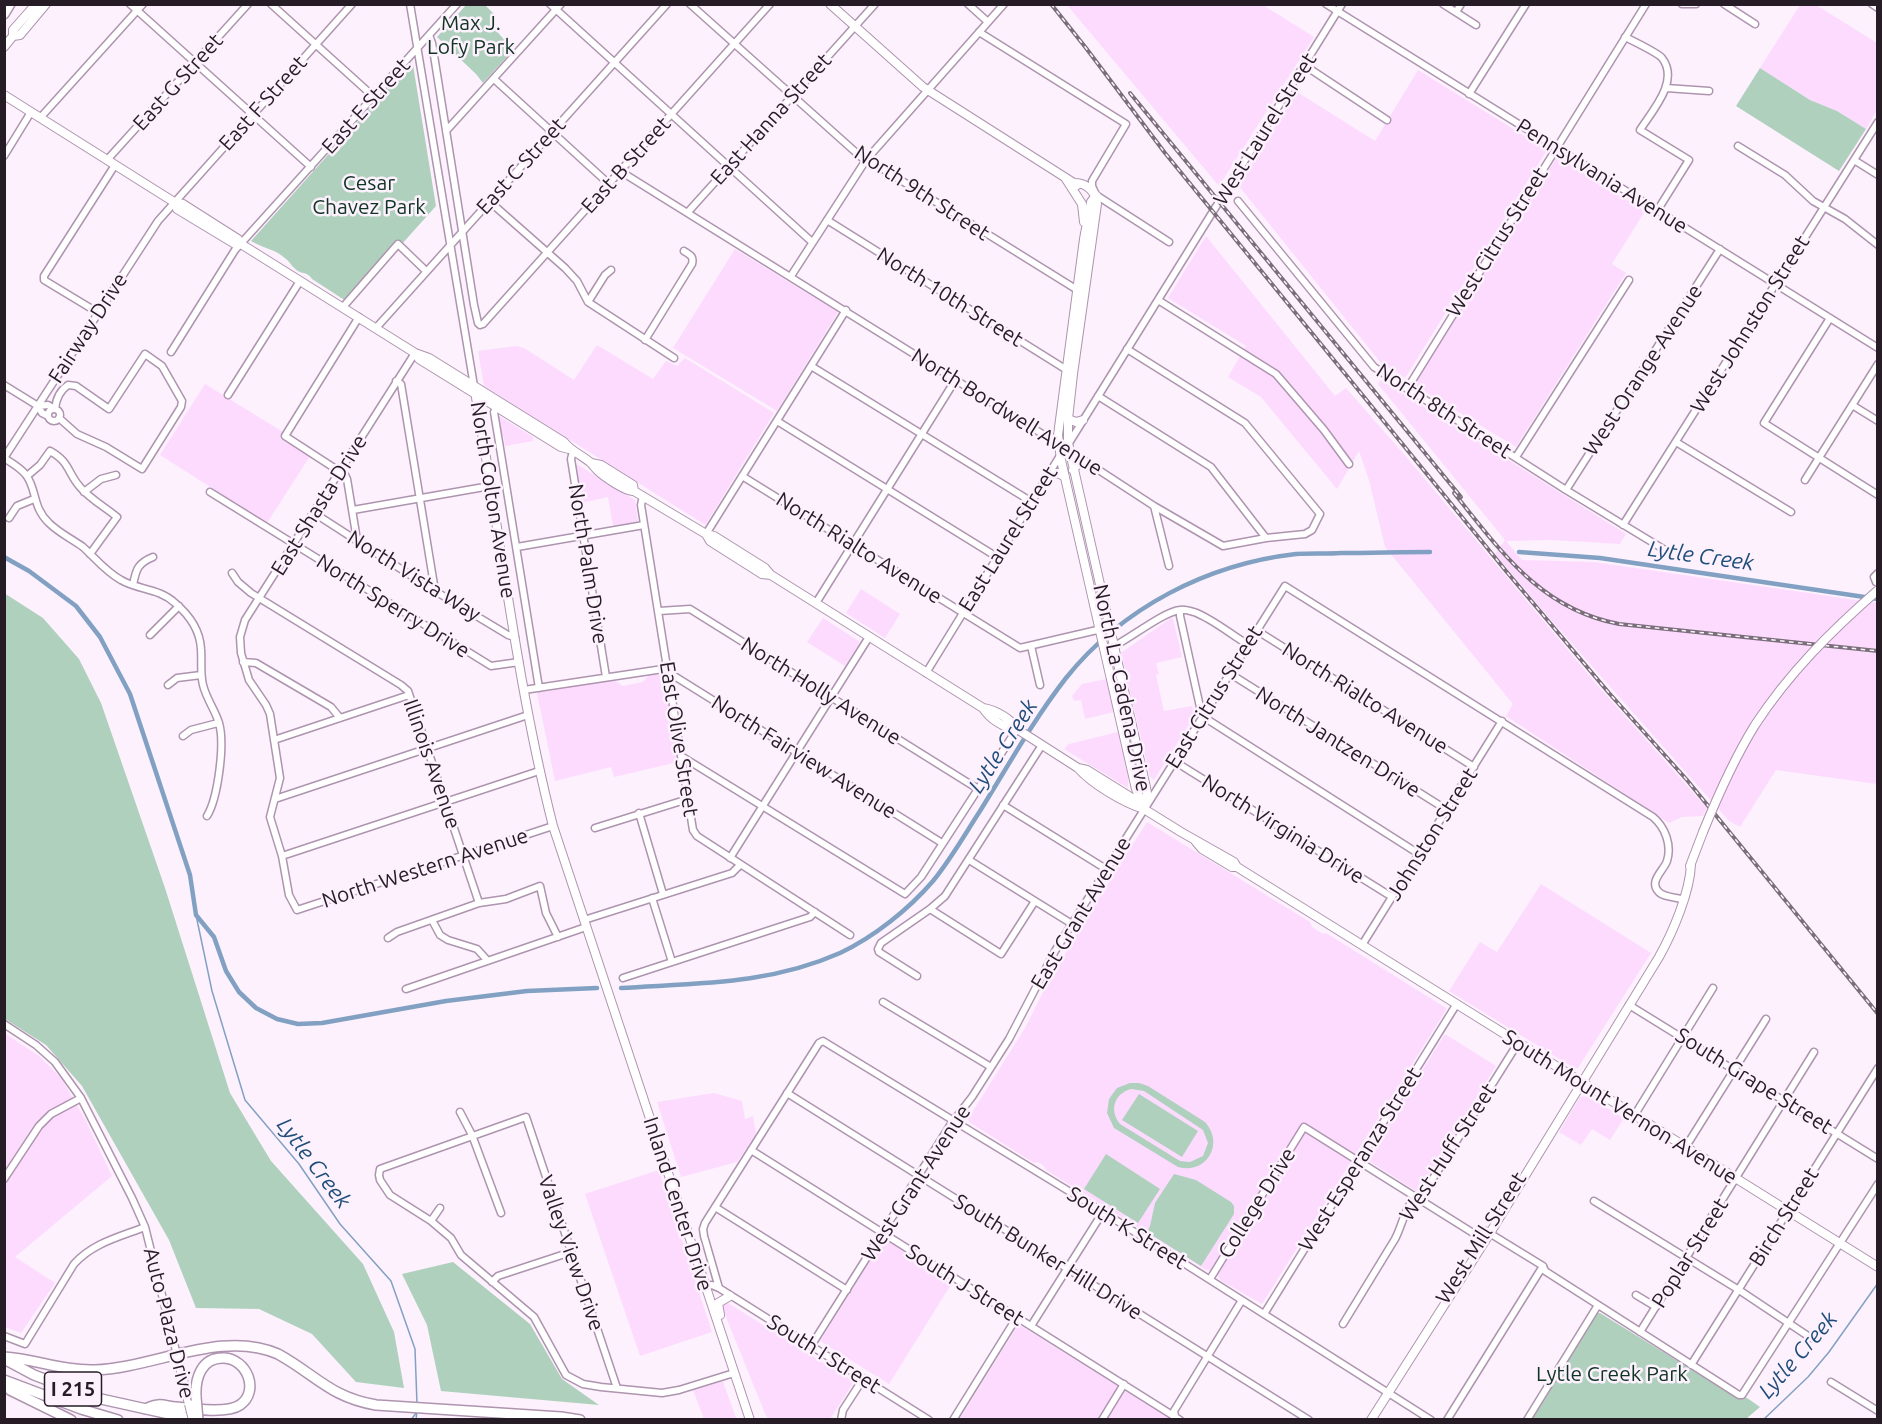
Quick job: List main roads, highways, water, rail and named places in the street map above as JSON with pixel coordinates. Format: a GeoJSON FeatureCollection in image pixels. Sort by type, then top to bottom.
{"type":"FeatureCollection","features":[{"type":"Feature","properties":{"kind":"highway"},"geometry":{"type":"LineString","coordinates":[[4,14],[10,4]]}},
{"type":"Feature","properties":{"kind":"highway"},"geometry":{"type":"LineString","coordinates":[[4,1358],[23,1358],[58,1367],[91,1370],[112,1369],[235,1344],[256,1346],[288,1359],[323,1385],[346,1398],[376,1406],[580,1419]]}},
{"type":"Feature","properties":{"kind":"highway","name":"I 215"},"geometry":{"type":"LineString","coordinates":[[4,1358],[34,1375],[92,1396],[196,1419]]}},
{"type":"Feature","properties":{"kind":"highway"},"geometry":{"type":"LineString","coordinates":[[145,1409],[157,1405],[215,1410],[236,1408],[244,1402],[250,1385],[246,1372],[238,1363],[232,1360],[216,1359],[201,1369],[196,1377],[191,1396],[196,1419]]}},
{"type":"Feature","properties":{"kind":"highway"},"geometry":{"type":"LineString","coordinates":[[4,1380],[10,1390],[71,1419]]}},
{"type":"Feature","properties":{"kind":"highway","name":"I 215"},"geometry":{"type":"LineString","coordinates":[[4,1380],[60,1402],[117,1419]]}},
{"type":"Feature","properties":{"kind":"main road"},"geometry":{"type":"LineString","coordinates":[[4,47],[13,36],[13,30],[36,4]]}},
{"type":"Feature","properties":{"kind":"main road"},"geometry":{"type":"LineString","coordinates":[[13,36],[20,35],[46,4]]}},
{"type":"Feature","properties":{"kind":"main road"},"geometry":{"type":"LineString","coordinates":[[830,4],[927,90],[1078,183],[1078,187],[1096,195]]}},
{"type":"Feature","properties":{"kind":"main road"},"geometry":{"type":"LineString","coordinates":[[4,96],[174,202],[178,209],[235,244],[241,244],[415,353],[424,355],[474,389],[564,442],[571,450]]}},
{"type":"Feature","properties":{"kind":"main road"},"geometry":{"type":"LineString","coordinates":[[1063,175],[1082,204],[1084,239]]}},
{"type":"Feature","properties":{"kind":"main road","name":"North La Cadena Drive"},"geometry":{"type":"LineString","coordinates":[[1096,195],[1091,202],[1084,239],[1070,372],[1058,432],[1073,470],[1110,627],[1147,793],[1144,809]]}},
{"type":"Feature","properties":{"kind":"main road","name":"North La Cadena Drive"},"geometry":{"type":"LineString","coordinates":[[1080,292],[1097,204],[1096,195]]}},
{"type":"Feature","properties":{"kind":"main road","name":"North La Cadena Drive"},"geometry":{"type":"LineString","coordinates":[[1070,372],[1065,447],[1060,456],[1138,796],[1144,809]]}},
{"type":"Feature","properties":{"kind":"main road"},"geometry":{"type":"LineString","coordinates":[[474,389],[496,408],[561,447],[571,450]]}},
{"type":"Feature","properties":{"kind":"main road","name":"North Colton Avenue"},"geometry":{"type":"LineString","coordinates":[[474,389],[539,771],[553,826],[606,989]]}},
{"type":"Feature","properties":{"kind":"main road"},"geometry":{"type":"LineString","coordinates":[[1068,419],[1076,422],[1083,420]]}},
{"type":"Feature","properties":{"kind":"main road","name":"South Mount Vernon Avenue"},"geometry":{"type":"LineString","coordinates":[[571,450],[619,485],[644,496],[706,534],[710,541],[718,547],[762,574],[771,575],[983,708],[991,709],[1013,723],[1017,729],[1078,768],[1084,775],[1133,806],[1144,809],[1196,842],[1204,844],[1234,862],[1237,867],[1456,1005],[1877,1267]]}},
{"type":"Feature","properties":{"kind":"main road"},"geometry":{"type":"LineString","coordinates":[[1073,470],[1078,464],[1087,462]]}},
{"type":"Feature","properties":{"kind":"main road"},"geometry":{"type":"LineString","coordinates":[[1048,475],[1058,473],[1065,477]]}},
{"type":"Feature","properties":{"kind":"main road"},"geometry":{"type":"LineString","coordinates":[[1076,527],[1086,524]]}},
{"type":"Feature","properties":{"kind":"main road","name":"West Mill Street"},"geometry":{"type":"LineString","coordinates":[[1678,914],[1687,872],[1737,756],[1773,698],[1818,645],[1878,590]]}},
{"type":"Feature","properties":{"kind":"main road"},"geometry":{"type":"LineString","coordinates":[[1127,748],[1137,746]]}},
{"type":"Feature","properties":{"kind":"main road","name":"West Mill Street"},"geometry":{"type":"LineString","coordinates":[[1371,1419],[1406,1363],[1407,1357],[1667,944],[1683,903],[1691,864]]}},
{"type":"Feature","properties":{"kind":"main road","name":"Inland Center Drive"},"geometry":{"type":"LineString","coordinates":[[606,989],[750,1419]]}},
{"type":"Feature","properties":{"kind":"main road"},"geometry":{"type":"LineString","coordinates":[[719,1325],[721,1317],[718,1303],[730,1296]]}},
{"type":"Feature","properties":{"kind":"main road","name":"Auto Plaza Drive"},"geometry":{"type":"LineString","coordinates":[[177,1355],[191,1396]]}},
{"type":"Feature","properties":{"kind":"waterway","name":"Lytle Creek"},"geometry":{"type":"LineString","coordinates":[[621,988],[732,981],[759,977],[786,971],[840,953],[878,931],[913,902],[940,873],[1032,726],[1066,678],[1114,630],[1169,593],[1200,579],[1263,559],[1296,554],[1430,552]]}},
{"type":"Feature","properties":{"kind":"waterway","name":"Lytle Creek"},"geometry":{"type":"LineString","coordinates":[[1519,552],[1600,558],[1878,599]]}},
{"type":"Feature","properties":{"kind":"waterway","name":"Lytle Creek"},"geometry":{"type":"LineString","coordinates":[[4,557],[29,571],[76,606],[100,637],[130,694],[190,875],[196,915],[214,937],[226,971],[239,992],[256,1008],[277,1019],[298,1024],[322,1023],[446,1001],[527,991],[597,988]]}},
{"type":"Feature","properties":{"kind":"waterway","name":"Lytle Creek"},"geometry":{"type":"LineString","coordinates":[[196,915],[212,991],[245,1100],[299,1164],[340,1224],[391,1281],[415,1349],[417,1404]]}},
{"type":"Feature","properties":{"kind":"waterway","name":"Lytle Creek"},"geometry":{"type":"LineString","coordinates":[[1763,1420],[1808,1377],[1829,1352],[1878,1283]]}},
{"type":"Feature","properties":{"kind":"waterway","name":"Lytle Creek"},"geometry":{"type":"LineString","coordinates":[[416,1420],[417,1411]]}},
{"type":"Feature","properties":{"kind":"waterway","name":"Lytle Creek"},"geometry":{"type":"LineString","coordinates":[[411,1420],[416,1413]]}},
{"type":"Feature","properties":{"kind":"railway"},"geometry":{"type":"LineString","coordinates":[[1051,4],[1165,153],[1506,571],[1609,693],[1687,780],[1878,1014]]}},
{"type":"Feature","properties":{"kind":"railway"},"geometry":{"type":"LineString","coordinates":[[1130,93],[1461,497]]}},
{"type":"Feature","properties":{"kind":"railway"},"geometry":{"type":"LineString","coordinates":[[1454,493],[1488,536],[1524,575],[1566,605],[1591,616],[1619,624],[1878,651]]}},
{"type":"Feature","properties":{"kind":"park label","name":"Max J. Lofy Park"},"geometry":{"type":"Point","coordinates":[471,35]}},
{"type":"Feature","properties":{"kind":"park label","name":"Cesar Chavez Park"},"geometry":{"type":"Point","coordinates":[369,195]}},
{"type":"Feature","properties":{"kind":"park label","name":"Lytle Creek Park"},"geometry":{"type":"Point","coordinates":[1612,1374]}}]}
